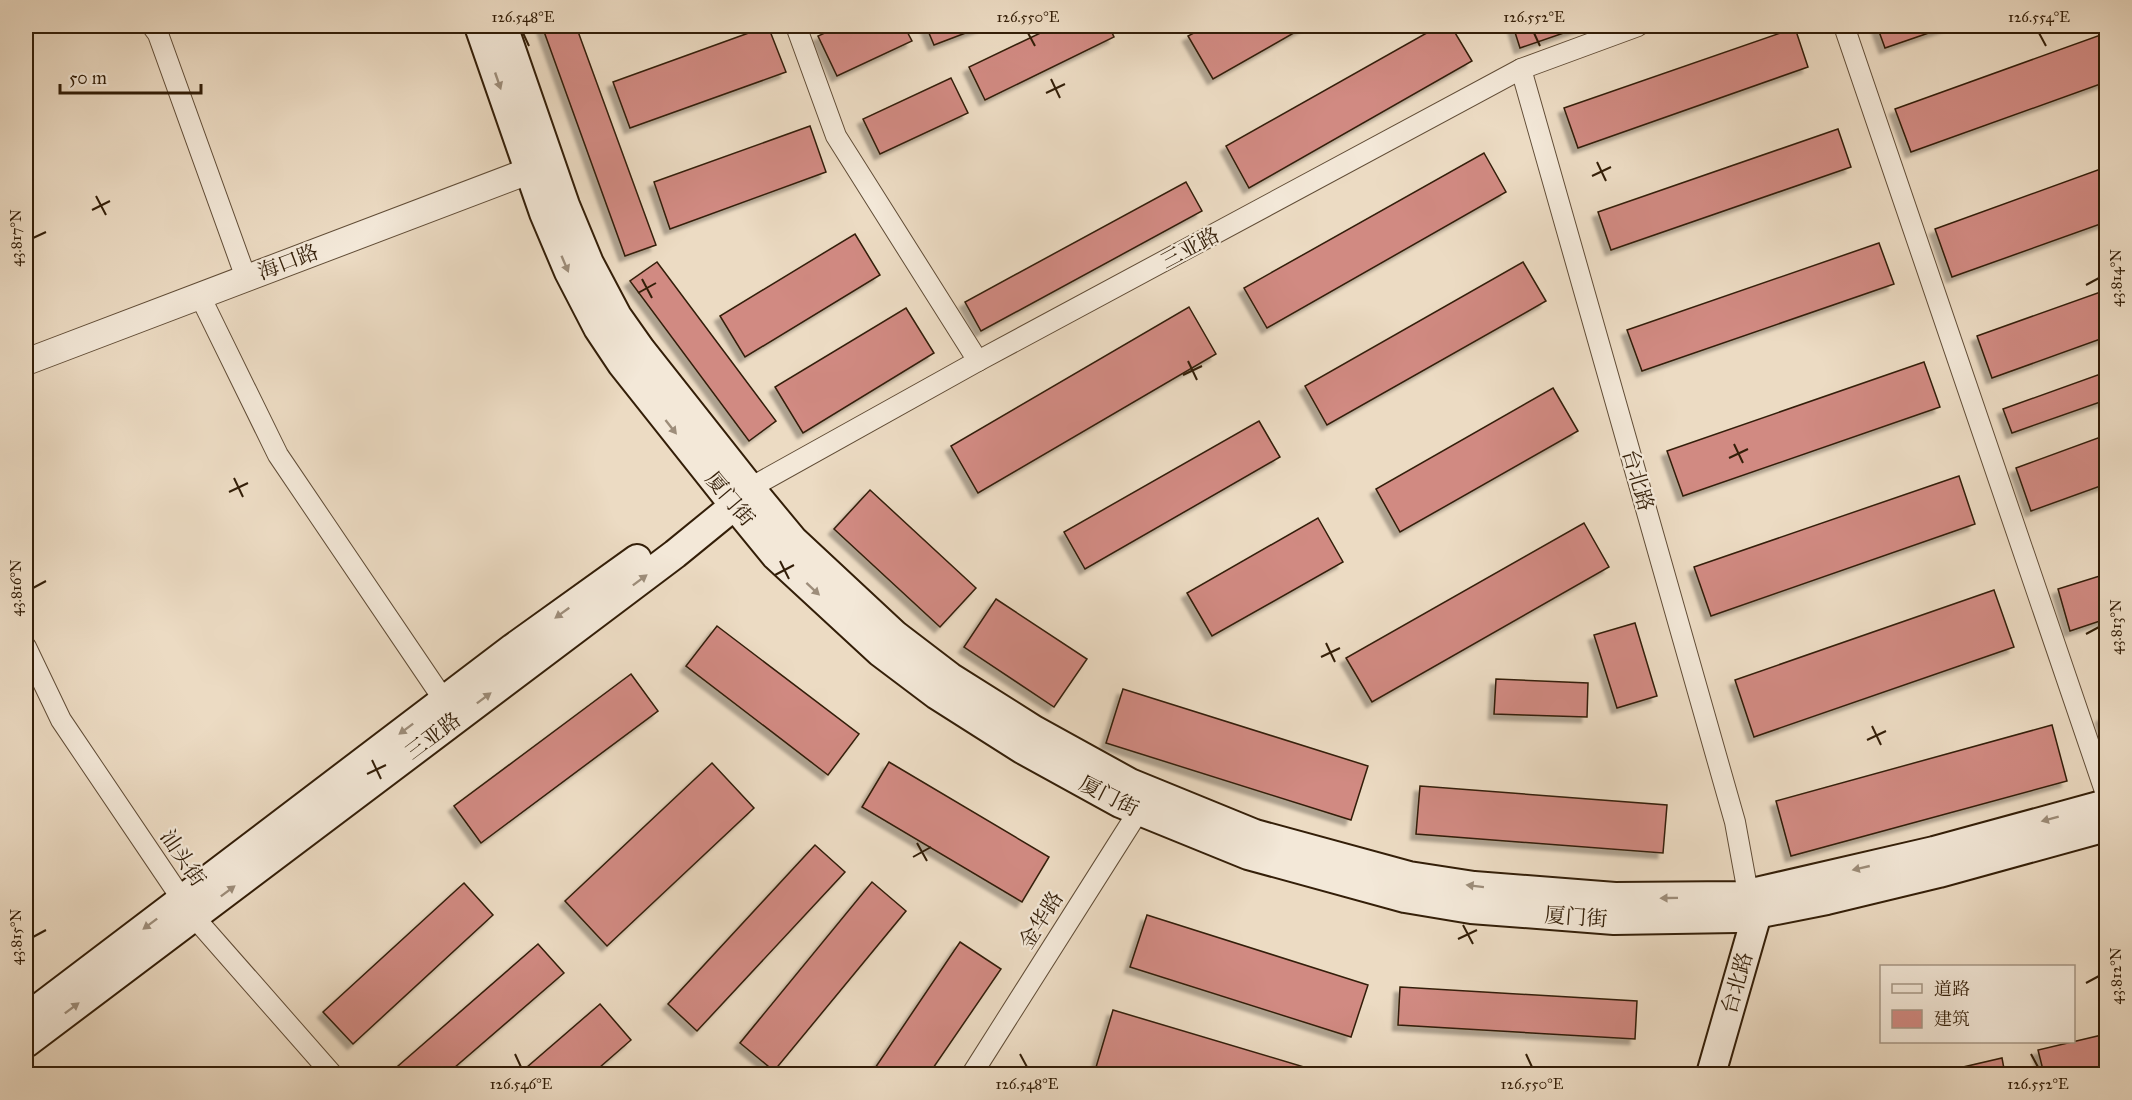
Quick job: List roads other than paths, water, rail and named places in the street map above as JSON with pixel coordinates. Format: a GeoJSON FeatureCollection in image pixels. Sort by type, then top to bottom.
{"type":"FeatureCollection","features":[{"type":"Feature","properties":{"kind":"main road","name":"厦门街"},"geometry":{"type":"LineString","coordinates":[[479,26],[539,166],[617,316],[737,496],[793,540],[895,635],[950,677],[1034,730],[1130,783],[1145,801],[1409,876],[1474,886],[1594,896],[1748,902],[1939,873],[2106,827]]}},
{"type":"Feature","properties":{"kind":"main road","name":"厦门街"},"geometry":{"type":"LineString","coordinates":[[503,26],[539,166]]}},
{"type":"Feature","properties":{"kind":"main road","name":"三亚路"},"geometry":{"type":"LineString","coordinates":[[26,1018],[188,908],[450,710],[513,648],[737,496]]}},
{"type":"Feature","properties":{"kind":"main road","name":"厦门街"},"geometry":{"type":"LineString","coordinates":[[1748,902],[2106,804]]}},
{"type":"Feature","properties":{"kind":"main road","name":"台北路"},"geometry":{"type":"LineString","coordinates":[[1691,1074],[1748,902]]}},
{"type":"Feature","properties":{"kind":"main road","name":"台北路"},"geometry":{"type":"LineString","coordinates":[[1711,1074],[1748,902]]}},
{"type":"Feature","properties":{"kind":"main road","name":"三亚路"},"geometry":{"type":"LineString","coordinates":[[26,1044],[188,908]]}},
{"type":"Feature","properties":{"kind":"street"},"geometry":{"type":"LineString","coordinates":[[152,26],[158,34],[246,278]]}},
{"type":"Feature","properties":{"kind":"street"},"geometry":{"type":"LineString","coordinates":[[796,26],[836,136],[978,362]]}},
{"type":"Feature","properties":{"kind":"street","name":"三亚路"},"geometry":{"type":"LineString","coordinates":[[737,496],[978,362],[1521,69],[1638,26]]}},
{"type":"Feature","properties":{"kind":"street"},"geometry":{"type":"LineString","coordinates":[[1844,26],[2106,794]]}},
{"type":"Feature","properties":{"kind":"street","name":"台北路"},"geometry":{"type":"LineString","coordinates":[[1521,69],[1735,822],[1748,902]]}},
{"type":"Feature","properties":{"kind":"street","name":"海口路"},"geometry":{"type":"LineString","coordinates":[[26,362],[539,166]]}},
{"type":"Feature","properties":{"kind":"street"},"geometry":{"type":"LineString","coordinates":[[200,296],[278,454],[450,710]]}},
{"type":"Feature","properties":{"kind":"street","name":"汕头街"},"geometry":{"type":"LineString","coordinates":[[26,647],[61,720],[188,908],[332,1074]]}},
{"type":"Feature","properties":{"kind":"street","name":"金华路"},"geometry":{"type":"LineString","coordinates":[[972,1074],[1145,801]]}}]}
